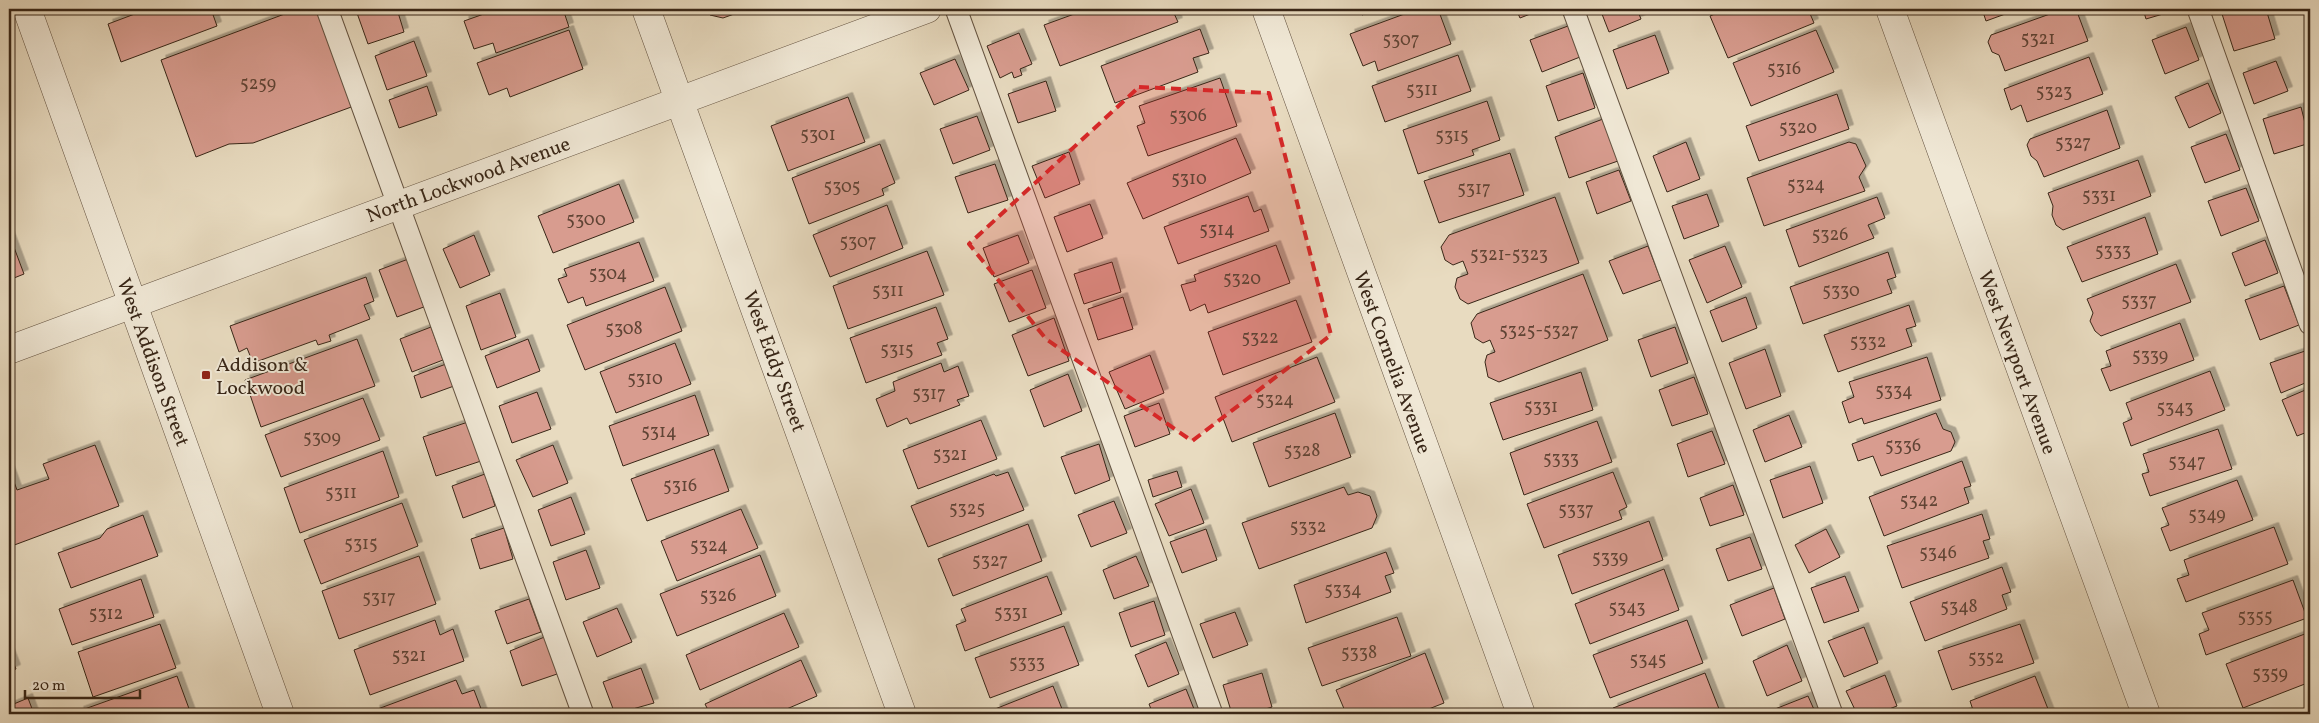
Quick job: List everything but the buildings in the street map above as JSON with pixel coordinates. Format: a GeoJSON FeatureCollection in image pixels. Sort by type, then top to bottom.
{"type":"FeatureCollection","features":[{"type":"Feature","properties":{"kind":"street","name":"West Addison Street"},"geometry":{"type":"LineString","coordinates":[[27,9],[280,714]]}},
{"type":"Feature","properties":{"kind":"street","name":"West Eddy Street"},"geometry":{"type":"LineString","coordinates":[[646,9],[902,714]]}},
{"type":"Feature","properties":{"kind":"street","name":"North Lockwood Avenue"},"geometry":{"type":"LineString","coordinates":[[9,350],[927,9]]}},
{"type":"Feature","properties":{"kind":"street","name":"West Cornelia Avenue"},"geometry":{"type":"LineString","coordinates":[[1266,9],[1521,714]]}},
{"type":"Feature","properties":{"kind":"street","name":"West Newport Avenue"},"geometry":{"type":"LineString","coordinates":[[1890,9],[2146,714]]}},
{"type":"Feature","properties":{"kind":"lane"},"geometry":{"type":"LineString","coordinates":[[326,9],[583,714]]}},
{"type":"Feature","properties":{"kind":"lane"},"geometry":{"type":"LineString","coordinates":[[956,9],[1212,714]]}},
{"type":"Feature","properties":{"kind":"lane"},"geometry":{"type":"LineString","coordinates":[[1573,9],[1832,714]]}},
{"type":"Feature","properties":{"kind":"lane"},"geometry":{"type":"LineString","coordinates":[[2198,9],[2310,324]]}},
{"type":"Feature","properties":{"kind":"highlighted area"},"geometry":{"type":"Polygon","coordinates":[[[1139,87],[1269,93],[1331,335],[1192,441],[1046,339],[969,244],[1139,87]]]}},
{"type":"Feature","properties":{"kind":"place","name":"Addison & Lockwood"},"geometry":{"type":"Point","coordinates":[206,375]}}]}
